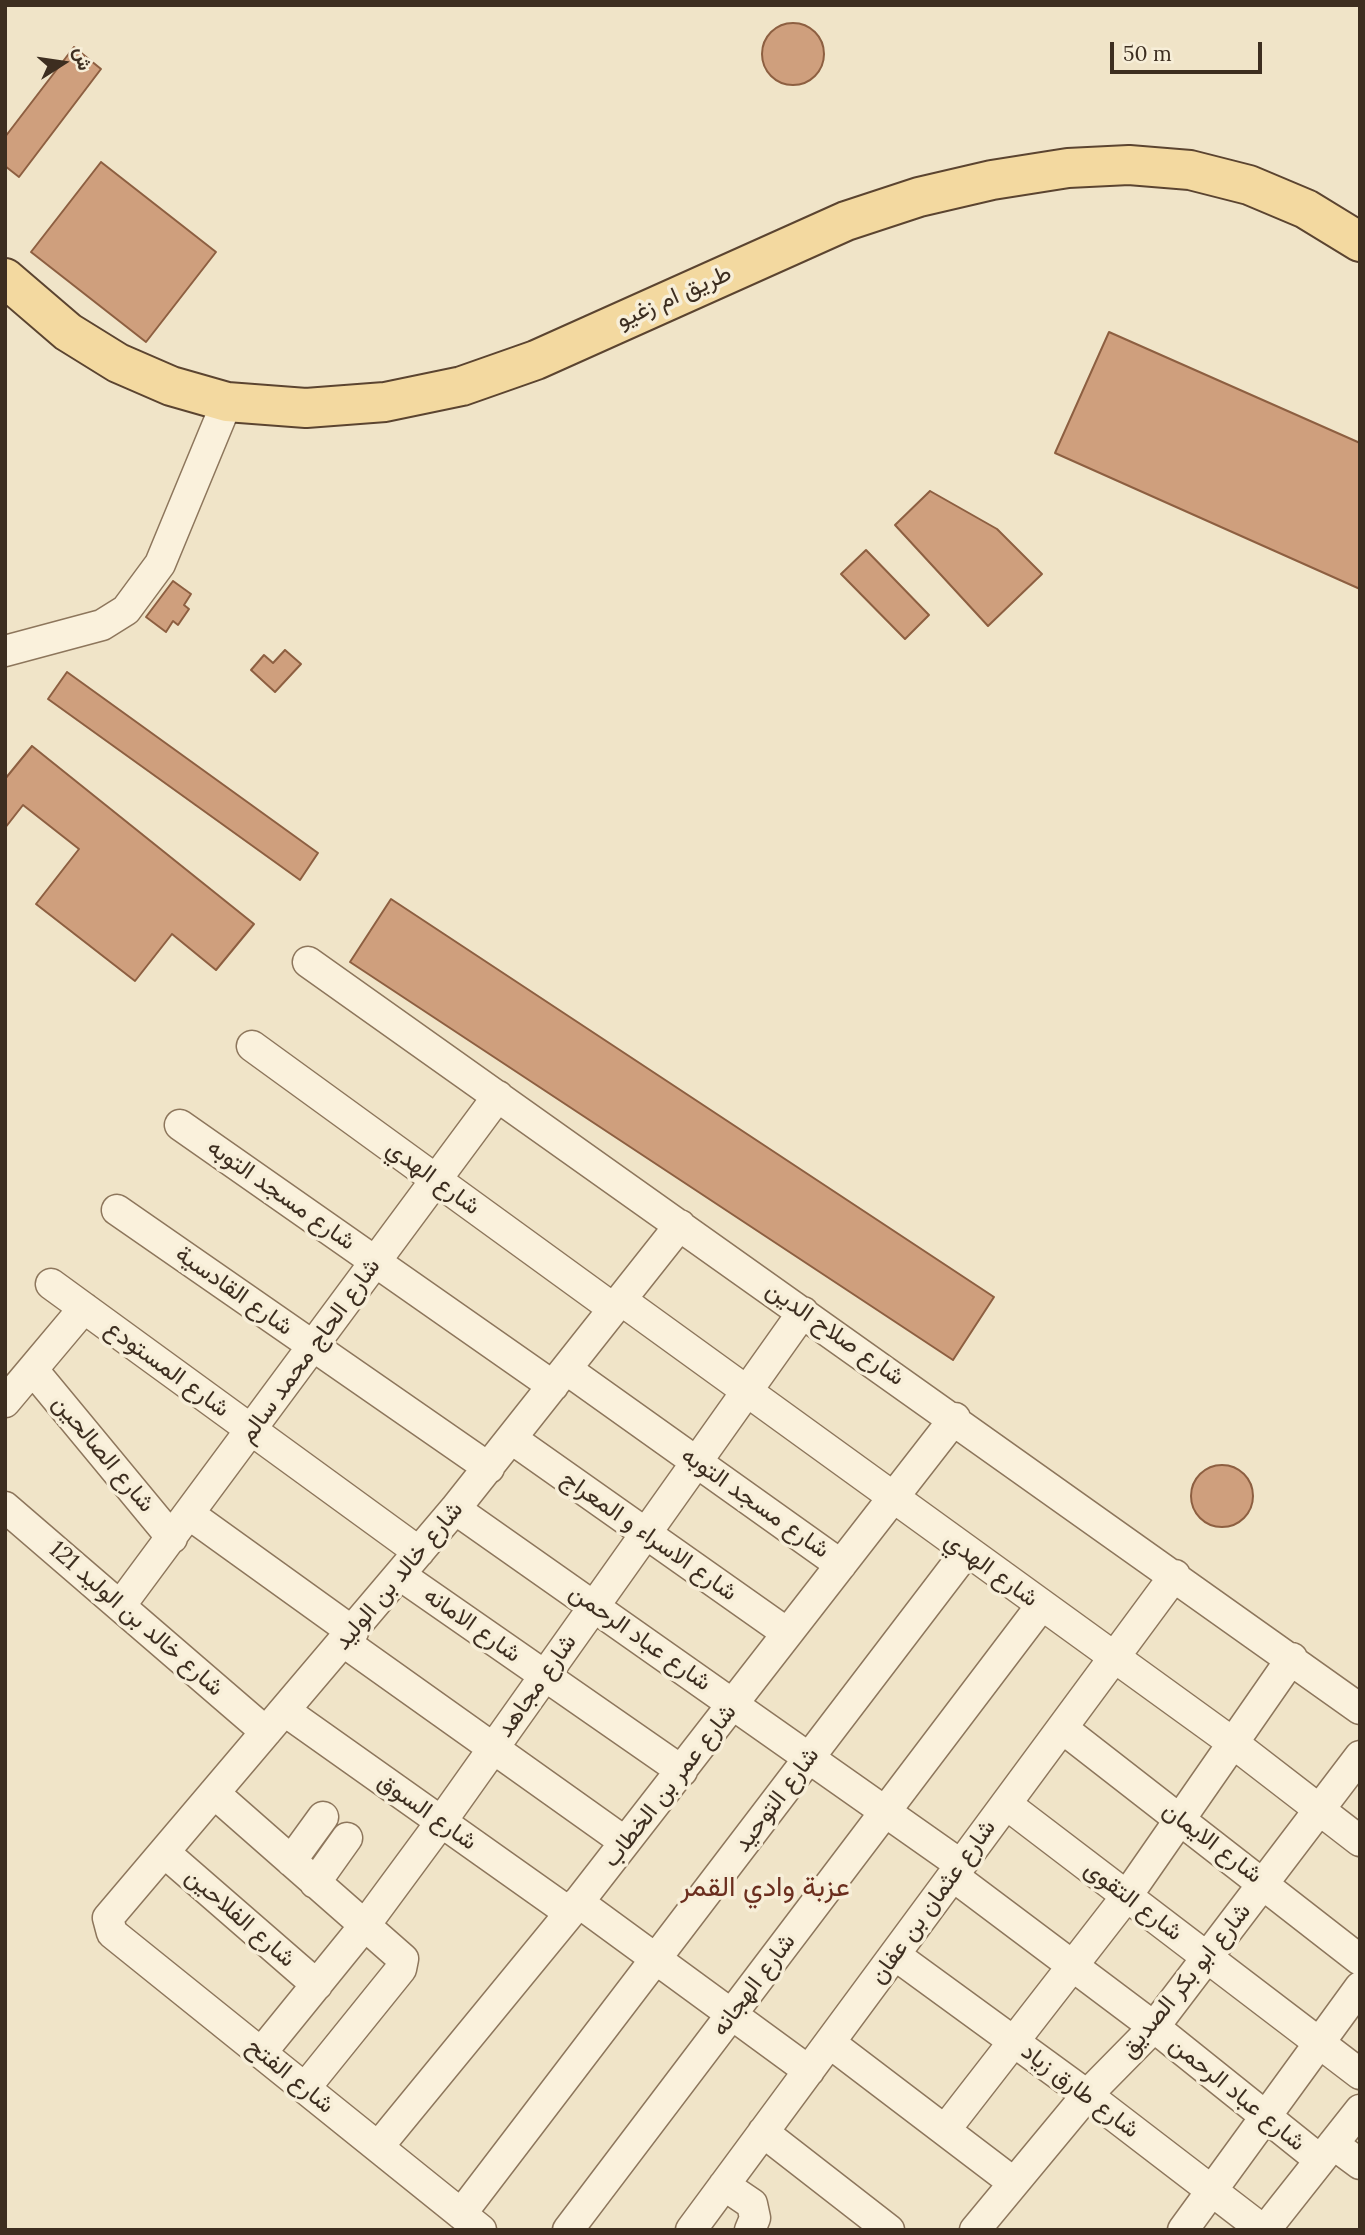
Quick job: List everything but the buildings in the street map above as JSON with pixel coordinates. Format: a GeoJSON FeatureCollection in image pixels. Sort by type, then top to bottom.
{"type":"FeatureCollection","features":[{"type":"Feature","properties":{"kind":"main road","name":"طريق ام زغيو"},"geometry":{"type":"LineString","coordinates":[[5,278],[68,332],[117,363],[171,386],[227,402],[306,408],[385,402],[462,386],[536,360],[846,221],[919,197],[992,180],[1068,168],[1129,165],[1190,170],[1250,185],[1306,209],[1360,242]]}},
{"type":"Feature","properties":{"kind":"street"},"geometry":{"type":"LineString","coordinates":[[5,651],[102,625],[126,610],[160,565],[227,402]]}},
{"type":"Feature","properties":{"kind":"street","name":"شارع صلاح الدين"},"geometry":{"type":"LineString","coordinates":[[308,962],[1292,1658],[1360,1709]]}},
{"type":"Feature","properties":{"kind":"street","name":"شارع الهدي"},"geometry":{"type":"LineString","coordinates":[[252,1046],[436,1180],[617,1305],[747,1390],[966,1552],[1233,1743],[1360,1841]]}},
{"type":"Feature","properties":{"kind":"street","name":"شارع الحاج محمد سالم"},"geometry":{"type":"LineString","coordinates":[[120,1606],[498,1096]]}},
{"type":"Feature","properties":{"kind":"street","name":"شارع مسجد التوبه"},"geometry":{"type":"LineString","coordinates":[[180,1125],[376,1262],[696,1462],[841,1565]]}},
{"type":"Feature","properties":{"kind":"street","name":"شارع القادسية"},"geometry":{"type":"LineString","coordinates":[[117,1210],[489,1468]]}},
{"type":"Feature","properties":{"kind":"street","name":"شارع خالد بن الوليد"},"geometry":{"type":"LineString","coordinates":[[108,1918],[456,1509],[680,1225]]}},
{"type":"Feature","properties":{"kind":"street","name":"شارع المستودع"},"geometry":{"type":"LineString","coordinates":[[51,1284],[419,1552]]}},
{"type":"Feature","properties":{"kind":"street"},"geometry":{"type":"LineString","coordinates":[[5,1402],[84,1308]]}},
{"type":"Feature","properties":{"kind":"street","name":"شارع مجاهد"},"geometry":{"type":"LineString","coordinates":[[261,2053],[365,1925],[441,1822],[803,1312]]}},
{"type":"Feature","properties":{"kind":"street","name":"شارع الصالحين"},"geometry":{"type":"LineString","coordinates":[[33,1370],[172,1538]]}},
{"type":"Feature","properties":{"kind":"street","name":"شارع عمر بن الخطاب"},"geometry":{"type":"LineString","coordinates":[[378,2147],[574,1908],[954,1418]]}},
{"type":"Feature","properties":{"kind":"street","name":"شارع الاسراء و المعراج"},"geometry":{"type":"LineString","coordinates":[[512,1439],[787,1633]]}},
{"type":"Feature","properties":{"kind":"street","name":"شارع خالد بن الوليد 121"},"geometry":{"type":"LineString","coordinates":[[5,1507],[120,1606],[275,1721]]}},
{"type":"Feature","properties":{"kind":"street","name":"شارع عباد الرحمن"},"geometry":{"type":"LineString","coordinates":[[456,1509],[885,1812],[1073,1968],[1154,2027],[1266,2118],[1327,2152],[1360,2164]]}},
{"type":"Feature","properties":{"kind":"street","name":"شارع الصالحين"},"geometry":{"type":"LineString","coordinates":[[190,1514],[493,1749],[625,1842]]}},
{"type":"Feature","properties":{"kind":"street","name":"شارع التوحيد"},"geometry":{"type":"LineString","coordinates":[[471,2222],[656,1958],[966,1552]]}},
{"type":"Feature","properties":{"kind":"street","name":"شارع الامانه"},"geometry":{"type":"LineString","coordinates":[[400,1575],[682,1771]]}},
{"type":"Feature","properties":{"kind":"street","name":"شارع عثمان بن عفان"},"geometry":{"type":"LineString","coordinates":[[691,2230],[1175,1575]]}},
{"type":"Feature","properties":{"kind":"street","name":"شارع الهجانه"},"geometry":{"type":"LineString","coordinates":[[568,2230],[1041,1606]]}},
{"type":"Feature","properties":{"kind":"street"},"geometry":{"type":"LineString","coordinates":[[945,2130],[1126,1897],[1292,1658]]}},
{"type":"Feature","properties":{"kind":"street","name":"شارع السوق"},"geometry":{"type":"LineString","coordinates":[[275,1721],[656,1958],[809,2071]]}},
{"type":"Feature","properties":{"kind":"street","name":"شارع الايمان"},"geometry":{"type":"LineString","coordinates":[[1062,1728],[1360,1959]]}},
{"type":"Feature","properties":{"kind":"street","name":"شارع ابو بكر الصديق"},"geometry":{"type":"LineString","coordinates":[[975,2230],[1087,2095],[1154,2027],[1360,1756]]}},
{"type":"Feature","properties":{"kind":"street"},"geometry":{"type":"LineString","coordinates":[[214,1793],[400,1955],[404,1965],[305,2088]]}},
{"type":"Feature","properties":{"kind":"street","name":"شارع التقوى"},"geometry":{"type":"LineString","coordinates":[[1006,1804],[1360,2074]]}},
{"type":"Feature","properties":{"kind":"street"},"geometry":{"type":"LineString","coordinates":[[291,1861],[323,1817]]}},
{"type":"Feature","properties":{"kind":"street"},"geometry":{"type":"LineString","coordinates":[[315,1883],[347,1838]]}},
{"type":"Feature","properties":{"kind":"street","name":"شارع الفلاحين"},"geometry":{"type":"LineString","coordinates":[[164,1852],[317,1985]]}},
{"type":"Feature","properties":{"kind":"street","name":"شارع الفتح"},"geometry":{"type":"LineString","coordinates":[[108,1918],[112,1933],[471,2222]]}},
{"type":"Feature","properties":{"kind":"street","name":"شارع طارق زياد"},"geometry":{"type":"LineString","coordinates":[[895,1955],[1087,2095],[1264,2230]]}},
{"type":"Feature","properties":{"kind":"street"},"geometry":{"type":"LineString","coordinates":[[1183,2230],[1360,1987]]}},
{"type":"Feature","properties":{"kind":"street"},"geometry":{"type":"LineString","coordinates":[[830,2043],[1014,2183]]}},
{"type":"Feature","properties":{"kind":"street"},"geometry":{"type":"LineString","coordinates":[[1264,2230],[1360,2109]]}},
{"type":"Feature","properties":{"kind":"street"},"geometry":{"type":"LineString","coordinates":[[763,2132],[870,2224]]}},
{"type":"Feature","properties":{"kind":"street"},"geometry":{"type":"LineString","coordinates":[[724,2185],[752,2204],[755,2218],[750,2230]]}},
{"type":"Feature","properties":{"kind":"district","name":"عزبة وادي القمر"},"geometry":{"type":"Point","coordinates":[765,1888]}}]}
